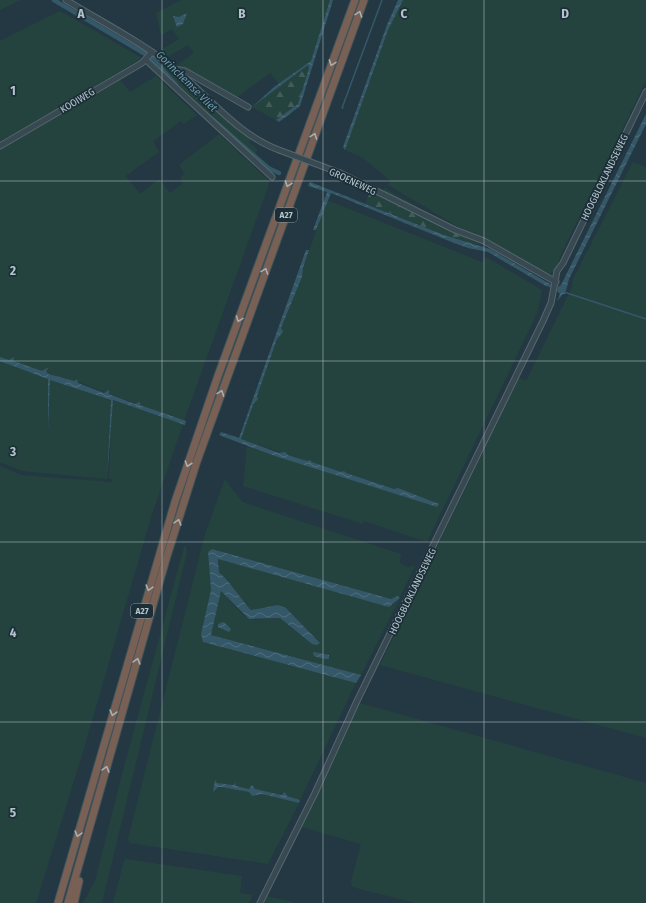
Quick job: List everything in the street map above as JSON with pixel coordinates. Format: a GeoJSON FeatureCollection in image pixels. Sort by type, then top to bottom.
{"type":"FeatureCollection","features":[{"type":"Feature","properties":{"kind":"highway","name":"A27"},"geometry":{"type":"LineString","coordinates":[[58,903],[175,502],[216,383],[355,0]]}},
{"type":"Feature","properties":{"kind":"highway","name":"A27"},"geometry":{"type":"LineString","coordinates":[[68,903],[166,559],[199,454],[364,0]]}},
{"type":"Feature","properties":{"kind":"highway","name":"A27"},"geometry":{"type":"LineString","coordinates":[[74,903],[96,806]]}},
{"type":"Feature","properties":{"kind":"street","name":"GROENEWEG"},"geometry":{"type":"LineString","coordinates":[[66,0],[149,56],[175,69],[260,142],[340,173],[430,218],[484,242],[544,275],[556,284]]}},
{"type":"Feature","properties":{"kind":"street","name":"GROENEWEG"},"geometry":{"type":"LineString","coordinates":[[149,56],[272,177]]}},
{"type":"Feature","properties":{"kind":"street","name":"KOOIWEG"},"geometry":{"type":"LineString","coordinates":[[0,146],[149,56]]}},
{"type":"Feature","properties":{"kind":"street","name":"GROENEWEG"},"geometry":{"type":"LineString","coordinates":[[175,69],[185,71],[248,108]]}},
{"type":"Feature","properties":{"kind":"street","name":"HOOGBLOKLANDSEWEG"},"geometry":{"type":"LineString","coordinates":[[260,903],[315,793],[358,701],[533,342],[551,303],[556,284],[557,271],[563,263],[646,92]]}},
{"type":"Feature","properties":{"kind":"green space"},"geometry":{"type":"Polygon","coordinates":[[[0,0],[21,0],[0,10],[0,0]]]}},
{"type":"Feature","properties":{"kind":"green space"},"geometry":{"type":"Polygon","coordinates":[[[181,0],[330,0],[311,61],[279,84],[270,73],[236,98],[178,64],[194,53],[188,45],[167,57],[158,52],[179,39],[172,29],[161,35],[156,13],[181,0]]]}},
{"type":"Feature","properties":{"kind":"green space"},"geometry":{"type":"Polygon","coordinates":[[[403,0],[646,0],[646,81],[562,252],[556,270],[549,274],[493,242],[460,228],[388,185],[391,181],[363,158],[345,150],[388,30],[403,0]]]}},
{"type":"Feature","properties":{"kind":"green space"},"geometry":{"type":"Polygon","coordinates":[[[60,11],[142,58],[0,143],[0,41],[60,11]]]}},
{"type":"Feature","properties":{"kind":"green space"},"geometry":{"type":"Polygon","coordinates":[[[152,55],[165,64],[252,139],[249,142],[257,149],[256,154],[274,169],[272,175],[149,61],[152,55]]]}},
{"type":"Feature","properties":{"kind":"green space"},"geometry":{"type":"Polygon","coordinates":[[[308,65],[309,68],[298,104],[276,120],[252,107],[308,65]]]}},
{"type":"Feature","properties":{"kind":"green space"},"geometry":{"type":"Polygon","coordinates":[[[156,76],[197,115],[184,124],[181,121],[153,141],[159,152],[126,176],[140,194],[159,179],[170,193],[183,183],[180,178],[185,174],[179,165],[219,134],[268,180],[269,184],[184,421],[75,381],[48,374],[46,371],[42,373],[48,376],[48,430],[50,380],[111,400],[107,479],[22,471],[0,462],[0,147],[118,77],[130,92],[156,76]]]}},
{"type":"Feature","properties":{"kind":"green space"},"geometry":{"type":"Polygon","coordinates":[[[633,162],[646,167],[646,738],[380,665],[519,378],[526,381],[572,287],[573,279],[633,162]]]}},
{"type":"Feature","properties":{"kind":"green space"},"geometry":{"type":"Polygon","coordinates":[[[385,188],[450,226],[382,192],[385,188]]]}},
{"type":"Feature","properties":{"kind":"green space"},"geometry":{"type":"Polygon","coordinates":[[[371,191],[483,246],[444,235],[365,203],[371,191]]]}},
{"type":"Feature","properties":{"kind":"green space"},"geometry":{"type":"Polygon","coordinates":[[[327,200],[482,262],[486,257],[542,290],[538,310],[533,322],[427,542],[364,521],[363,524],[243,486],[247,446],[437,507],[439,504],[398,488],[394,489],[346,473],[344,471],[341,472],[310,460],[307,461],[241,439],[253,405],[258,399],[257,396],[277,339],[282,332],[281,328],[302,277],[303,268],[327,200]]]}},
{"type":"Feature","properties":{"kind":"green space"},"geometry":{"type":"Polygon","coordinates":[[[112,400],[183,424],[151,517],[82,755],[36,903],[0,903],[0,466],[21,475],[112,482],[112,479],[109,479],[112,400]]]}},
{"type":"Feature","properties":{"kind":"green space"},"geometry":{"type":"Polygon","coordinates":[[[225,479],[242,502],[401,554],[400,563],[407,567],[415,566],[400,597],[398,596],[391,599],[217,550],[212,549],[208,552],[211,590],[201,634],[206,643],[356,683],[300,800],[287,796],[285,792],[278,794],[268,793],[258,790],[252,786],[249,789],[236,786],[235,784],[221,784],[215,781],[214,791],[218,787],[221,787],[249,792],[252,796],[262,794],[299,803],[268,864],[130,843],[128,839],[205,534],[225,479]]]}},
{"type":"Feature","properties":{"kind":"green space"},"geometry":{"type":"Polygon","coordinates":[[[185,544],[187,552],[102,903],[82,903],[95,881],[125,763],[185,544]]]}},
{"type":"Feature","properties":{"kind":"green space"},"geometry":{"type":"Polygon","coordinates":[[[219,559],[392,606],[400,598],[361,675],[211,635],[221,591],[244,616],[254,620],[280,618],[312,644],[319,641],[286,608],[272,606],[251,610],[219,573],[219,559]]]}},
{"type":"Feature","properties":{"kind":"green space"},"geometry":{"type":"Polygon","coordinates":[[[360,703],[646,783],[646,903],[415,903],[352,887],[351,882],[361,844],[301,827],[324,783],[360,703]]]}},
{"type":"Feature","properties":{"kind":"green space"},"geometry":{"type":"Polygon","coordinates":[[[126,859],[242,876],[240,893],[253,895],[249,903],[113,903],[124,861],[126,859]]]}},
{"type":"Feature","properties":{"kind":"green space"},"geometry":{"type":"Polygon","coordinates":[[[267,896],[297,903],[263,903],[267,896]]]}},
{"type":"Feature","properties":{"kind":"water"},"geometry":{"type":"Polygon","coordinates":[[[330,0],[333,0],[300,106],[279,122],[276,120],[298,104],[309,68],[308,65],[252,107],[274,87],[311,61],[330,0]]]}},
{"type":"Feature","properties":{"kind":"water"},"geometry":{"type":"Polygon","coordinates":[[[398,0],[403,0],[388,30],[345,150],[343,147],[387,25],[398,0]]]}},
{"type":"Feature","properties":{"kind":"water"},"geometry":{"type":"Polygon","coordinates":[[[187,13],[183,24],[177,27],[173,16],[179,17],[187,13]]]}},
{"type":"Feature","properties":{"kind":"water"},"geometry":{"type":"Polygon","coordinates":[[[646,114],[646,124],[569,279],[565,294],[563,294],[557,301],[560,294],[557,291],[558,287],[561,285],[646,114]]]}},
{"type":"Feature","properties":{"kind":"water"},"geometry":{"type":"Polygon","coordinates":[[[310,182],[444,235],[490,249],[550,284],[553,288],[546,286],[488,252],[468,248],[454,243],[331,193],[316,230],[313,230],[327,192],[308,186],[310,182]]]}},
{"type":"Feature","properties":{"kind":"water"},"geometry":{"type":"Polygon","coordinates":[[[306,250],[309,250],[303,268],[302,277],[281,328],[283,332],[277,339],[257,396],[258,399],[253,405],[241,439],[279,453],[285,452],[288,455],[307,461],[310,460],[341,472],[344,471],[346,473],[394,489],[398,488],[439,504],[437,507],[275,456],[219,435],[221,432],[239,438],[306,250]]]}},
{"type":"Feature","properties":{"kind":"water"},"geometry":{"type":"Polygon","coordinates":[[[0,357],[9,360],[14,357],[13,361],[42,371],[49,367],[46,371],[48,374],[75,381],[77,379],[78,383],[104,393],[109,390],[109,394],[135,404],[140,402],[140,405],[186,421],[185,425],[113,400],[107,480],[111,400],[50,380],[48,430],[48,379],[0,361],[0,357]]]}},
{"type":"Feature","properties":{"kind":"water"},"geometry":{"type":"Polygon","coordinates":[[[212,549],[391,599],[398,596],[400,598],[389,607],[218,559],[219,573],[226,579],[251,610],[278,605],[286,608],[320,643],[317,645],[312,644],[280,618],[249,619],[221,591],[211,635],[361,675],[356,683],[203,642],[201,634],[211,590],[208,552],[212,549]]]}},
{"type":"Feature","properties":{"kind":"water"},"geometry":{"type":"Polygon","coordinates":[[[224,622],[231,629],[229,632],[218,627],[218,624],[224,622]]]}},
{"type":"Feature","properties":{"kind":"water"},"geometry":{"type":"Polygon","coordinates":[[[313,652],[329,655],[329,659],[314,656],[313,652]]]}},
{"type":"Feature","properties":{"kind":"water"},"geometry":{"type":"Polygon","coordinates":[[[215,780],[217,783],[233,785],[235,783],[236,786],[249,789],[252,785],[255,789],[281,795],[285,792],[287,796],[300,800],[299,803],[262,794],[252,796],[249,792],[221,787],[218,787],[213,792],[215,780]]]}},
{"type":"Feature","properties":{"kind":"waterway","name":"Gorinchemse Vliet"},"geometry":{"type":"LineString","coordinates":[[54,0],[152,58],[176,85]]}},
{"type":"Feature","properties":{"kind":"waterway"},"geometry":{"type":"LineString","coordinates":[[343,108],[382,0]]}},
{"type":"Feature","properties":{"kind":"waterway","name":"Gorinchemse Vliet"},"geometry":{"type":"LineString","coordinates":[[212,119],[268,168],[279,173]]}},
{"type":"Feature","properties":{"kind":"waterway"},"geometry":{"type":"LineString","coordinates":[[564,292],[646,319]]}}]}
